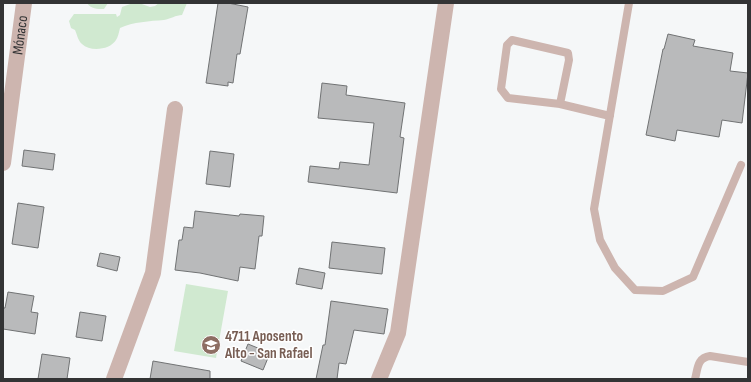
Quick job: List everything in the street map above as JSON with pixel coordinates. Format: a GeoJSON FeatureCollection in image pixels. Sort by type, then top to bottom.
{"type":"FeatureCollection","features":[{"type":"Feature","properties":{"kind":"street","name":"Mónaco"},"geometry":{"type":"LineString","coordinates":[[3,163],[24,3]]}},
{"type":"Feature","properties":{"kind":"street"},"geometry":{"type":"LineString","coordinates":[[379,379],[398,333],[446,3]]}},
{"type":"Feature","properties":{"kind":"street"},"geometry":{"type":"LineString","coordinates":[[114,379],[153,273],[175,109]]}},
{"type":"Feature","properties":{"kind":"lane"},"geometry":{"type":"LineString","coordinates":[[629,3],[594,209],[600,240],[615,268],[635,290],[663,291],[693,277],[741,165]]}},
{"type":"Feature","properties":{"kind":"lane"},"geometry":{"type":"LineString","coordinates":[[560,104],[569,60],[568,53],[512,40],[507,45],[501,89],[508,98],[560,104],[610,116]]}},
{"type":"Feature","properties":{"kind":"lane"},"geometry":{"type":"LineString","coordinates":[[695,379],[700,360],[704,357],[710,356],[748,362]]}},
{"type":"Feature","properties":{"kind":"green space"},"geometry":{"type":"Polygon","coordinates":[[[87,3],[108,3],[104,9],[97,9],[92,8],[87,3]]]}},
{"type":"Feature","properties":{"kind":"green space"},"geometry":{"type":"Polygon","coordinates":[[[133,3],[139,3],[150,7],[159,3],[187,3],[182,15],[164,20],[136,23],[120,28],[116,40],[105,48],[95,49],[86,47],[80,41],[75,30],[71,28],[69,21],[74,14],[116,14],[117,17],[120,15],[122,7],[133,3]]]}},
{"type":"Feature","properties":{"kind":"green space"},"geometry":{"type":"Polygon","coordinates":[[[186,284],[228,291],[216,358],[174,351],[186,284]]]}},
{"type":"Feature","properties":{"kind":"building"},"geometry":{"type":"Polygon","coordinates":[[[218,3],[228,3],[248,7],[240,54],[237,54],[233,83],[228,82],[228,86],[206,83],[218,3]]]}},
{"type":"Feature","properties":{"kind":"building"},"geometry":{"type":"Polygon","coordinates":[[[668,34],[695,40],[693,46],[733,53],[730,71],[748,73],[742,123],[722,120],[719,137],[677,130],[675,141],[646,135],[663,49],[668,34]]]}},
{"type":"Feature","properties":{"kind":"building"},"geometry":{"type":"Polygon","coordinates":[[[322,83],[347,86],[346,95],[405,103],[400,137],[404,138],[397,193],[308,182],[310,166],[339,169],[340,162],[369,165],[374,123],[318,118],[322,83]]]}},
{"type":"Feature","properties":{"kind":"building"},"geometry":{"type":"Polygon","coordinates":[[[24,150],[55,154],[53,170],[22,166],[24,150]]]}},
{"type":"Feature","properties":{"kind":"building"},"geometry":{"type":"Polygon","coordinates":[[[210,151],[234,154],[230,187],[206,184],[210,151]]]}},
{"type":"Feature","properties":{"kind":"building"},"geometry":{"type":"Polygon","coordinates":[[[18,203],[44,207],[38,248],[12,244],[18,203]]]}},
{"type":"Feature","properties":{"kind":"building"},"geometry":{"type":"Polygon","coordinates":[[[195,211],[239,216],[240,214],[264,216],[262,236],[259,236],[255,269],[240,267],[238,281],[200,273],[175,270],[179,240],[182,240],[184,227],[193,228],[195,211]]]}},
{"type":"Feature","properties":{"kind":"building"},"geometry":{"type":"Polygon","coordinates":[[[332,242],[385,248],[382,274],[329,268],[332,242]]]}},
{"type":"Feature","properties":{"kind":"building"},"geometry":{"type":"Polygon","coordinates":[[[100,253],[120,257],[117,271],[97,266],[100,253]]]}},
{"type":"Feature","properties":{"kind":"building"},"geometry":{"type":"Polygon","coordinates":[[[299,268],[325,273],[322,289],[296,284],[299,268]]]}},
{"type":"Feature","properties":{"kind":"building"},"geometry":{"type":"Polygon","coordinates":[[[8,292],[34,296],[31,312],[38,313],[35,334],[3,329],[3,308],[5,308],[8,292]]]}},
{"type":"Feature","properties":{"kind":"building"},"geometry":{"type":"Polygon","coordinates":[[[331,301],[388,309],[384,334],[354,330],[346,364],[339,363],[337,379],[316,379],[323,345],[325,345],[331,301]]]}},
{"type":"Feature","properties":{"kind":"building"},"geometry":{"type":"Polygon","coordinates":[[[80,312],[106,316],[102,341],[76,337],[80,312]]]}},
{"type":"Feature","properties":{"kind":"building"},"geometry":{"type":"Polygon","coordinates":[[[248,344],[270,353],[263,370],[241,361],[248,344]]]}},
{"type":"Feature","properties":{"kind":"building"},"geometry":{"type":"Polygon","coordinates":[[[42,354],[70,358],[67,379],[38,379],[42,354]]]}},
{"type":"Feature","properties":{"kind":"building"},"geometry":{"type":"Polygon","coordinates":[[[153,361],[210,371],[210,379],[150,379],[153,361]]]}},
{"type":"Feature","properties":{"kind":"place","name":"4711 Aposento Alto - San Rafael"},"geometry":{"type":"Point","coordinates":[211,345]}}]}
